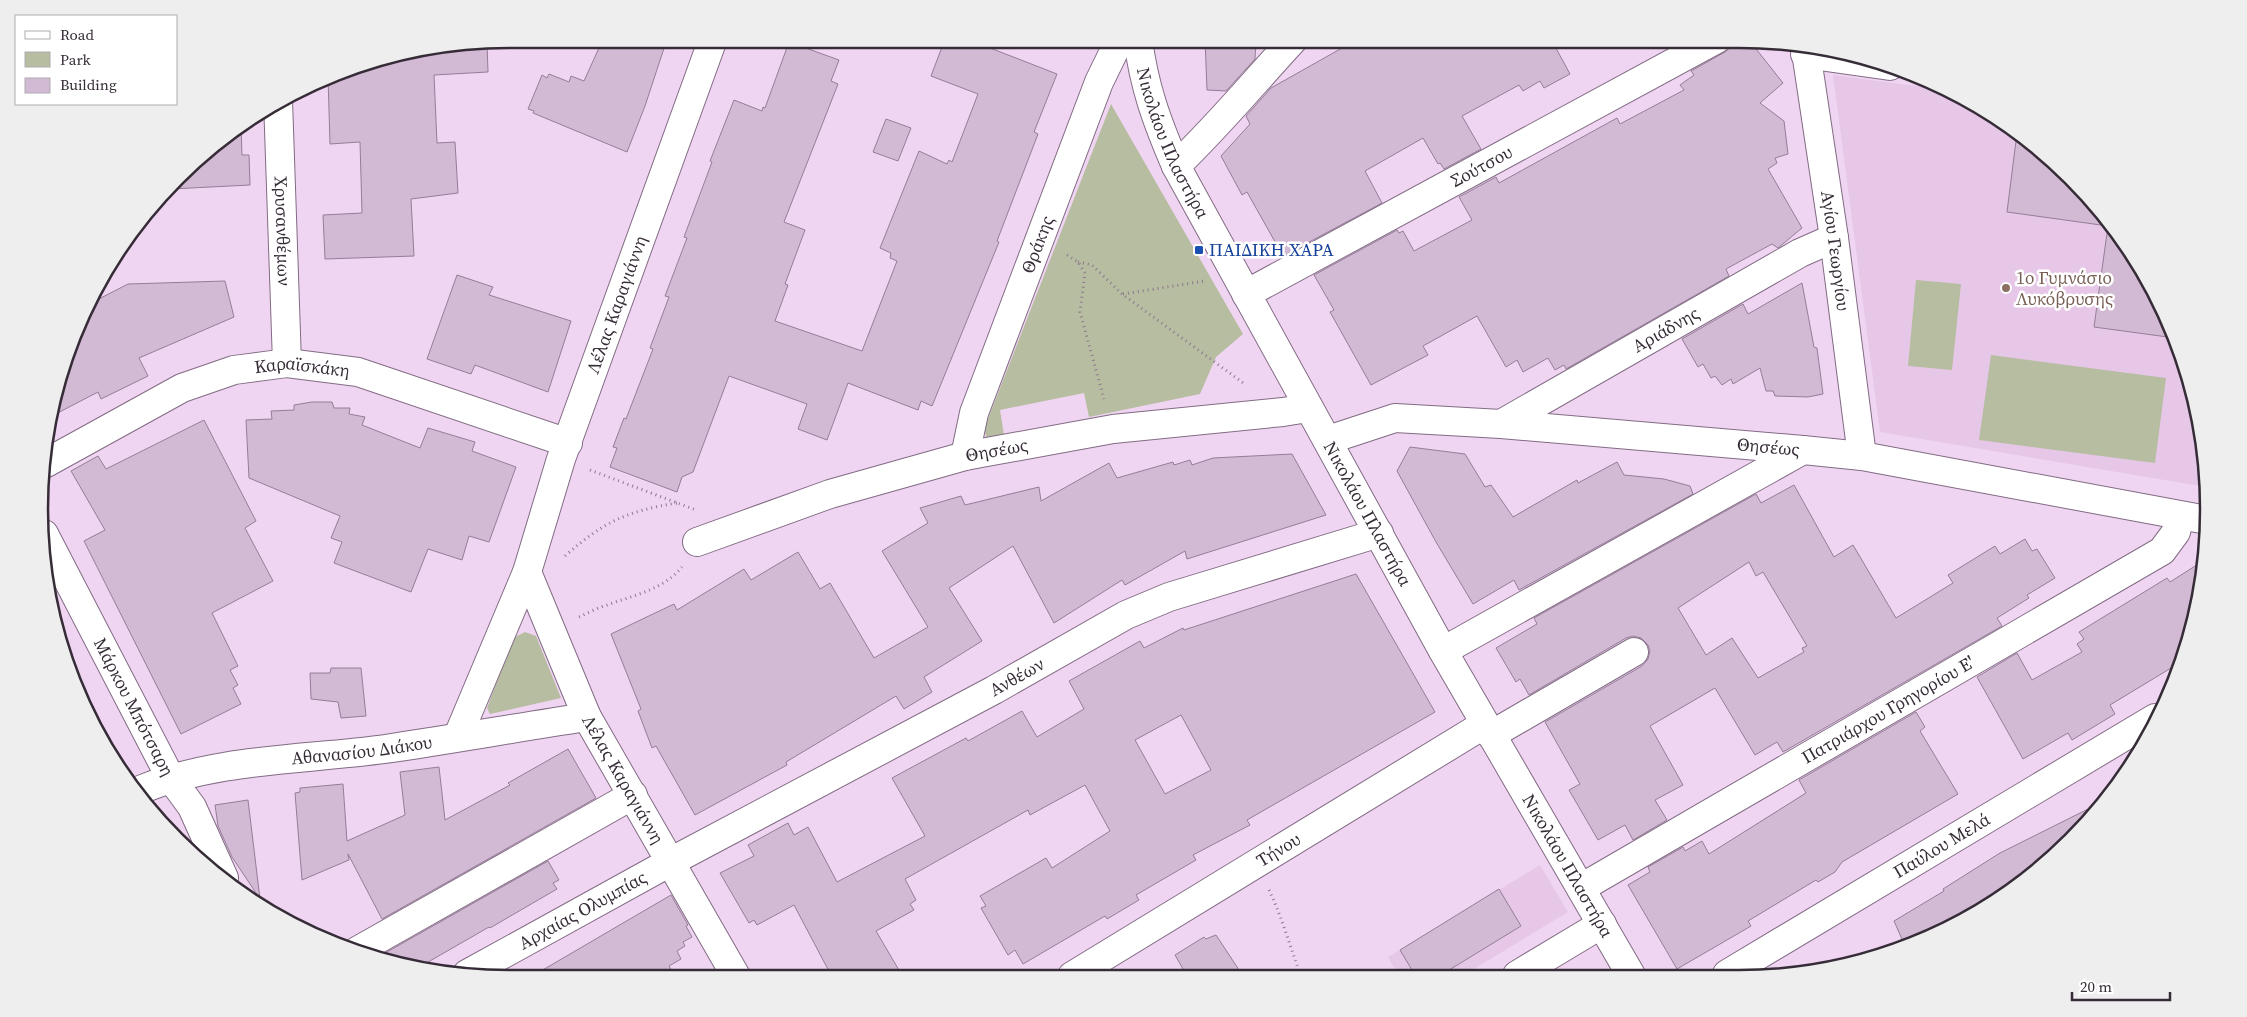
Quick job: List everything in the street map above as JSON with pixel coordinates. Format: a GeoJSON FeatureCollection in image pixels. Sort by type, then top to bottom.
{"type":"FeatureCollection","features":[{"type":"Feature","properties":{"kind":"street","name":"Λέλας Καραγιάννη"},"geometry":{"type":"LineString","coordinates":[[458,736],[529,578],[564,451],[711,48]]}},
{"type":"Feature","properties":{"kind":"street","name":"Θράκης"},"geometry":{"type":"LineString","coordinates":[[965,456],[974,413],[1099,82],[1116,48]]}},
{"type":"Feature","properties":{"kind":"street","name":"Νικολάου Πλαστήρα"},"geometry":{"type":"LineString","coordinates":[[1139,48],[1143,75],[1160,128],[1176,166],[1241,285],[1295,410],[1328,440],[1443,650],[1628,970]]}},
{"type":"Feature","properties":{"kind":"street"},"geometry":{"type":"LineString","coordinates":[[1176,166],[1211,134],[1254,82],[1286,48]]}},
{"type":"Feature","properties":{"kind":"street","name":"Σούτσου"},"geometry":{"type":"LineString","coordinates":[[1241,285],[1700,48]]}},
{"type":"Feature","properties":{"kind":"street","name":"Αγίου Γεωργίου"},"geometry":{"type":"LineString","coordinates":[[1805,52],[1834,238],[1862,456]]}},
{"type":"Feature","properties":{"kind":"street","name":"Χρυσανθέμων"},"geometry":{"type":"LineString","coordinates":[[278,109],[287,363]]}},
{"type":"Feature","properties":{"kind":"street","name":"Αριάδνης"},"geometry":{"type":"LineString","coordinates":[[1500,424],[1800,253],[1834,238]]}},
{"type":"Feature","properties":{"kind":"street","name":"Καραϊσκάκη"},"geometry":{"type":"LineString","coordinates":[[50,461],[182,388],[234,370],[287,363],[358,372],[564,451]]}},
{"type":"Feature","properties":{"kind":"street","name":"Θησέως"},"geometry":{"type":"LineString","coordinates":[[697,542],[830,494],[965,456],[1113,429],[1295,410]]}},
{"type":"Feature","properties":{"kind":"street","name":"Θησέως"},"geometry":{"type":"LineString","coordinates":[[1328,440],[1395,418],[1500,424],[1803,450],[1862,456],[2200,519]]}},
{"type":"Feature","properties":{"kind":"street"},"geometry":{"type":"LineString","coordinates":[[1443,650],[1803,450]]}},
{"type":"Feature","properties":{"kind":"street","name":"Πατριάρχου Γρηγορίου Ε'"},"geometry":{"type":"LineString","coordinates":[[1581,888],[2162,551],[2176,532],[2180,516]]}},
{"type":"Feature","properties":{"kind":"street","name":"Ανθέων"},"geometry":{"type":"LineString","coordinates":[[672,861],[994,690],[1126,615],[1169,597],[1379,533]]}},
{"type":"Feature","properties":{"kind":"street","name":"Μάρκου Μπότσαρη"},"geometry":{"type":"LineString","coordinates":[[48,542],[170,778],[192,807],[219,866]]}},
{"type":"Feature","properties":{"kind":"street","name":"Λέλας Καραγιάννη"},"geometry":{"type":"LineString","coordinates":[[529,578],[587,717],[672,861],[733,970]]}},
{"type":"Feature","properties":{"kind":"street","name":"Τήνου"},"geometry":{"type":"LineString","coordinates":[[1082,970],[1488,729],[1634,652]]}},
{"type":"Feature","properties":{"kind":"street","name":"Αθανασίου Διάκου"},"geometry":{"type":"LineString","coordinates":[[143,789],[170,778],[261,761],[385,748],[587,717]]}},
{"type":"Feature","properties":{"kind":"street","name":"Παύλου Μελά"},"geometry":{"type":"LineString","coordinates":[[1734,970],[2146,724]]}},
{"type":"Feature","properties":{"kind":"street"},"geometry":{"type":"LineString","coordinates":[[365,947],[633,794]]}},
{"type":"Feature","properties":{"kind":"street","name":"Αρχαίας Ολυμπίας"},"geometry":{"type":"LineString","coordinates":[[476,969],[672,861]]}},
{"type":"Feature","properties":{"kind":"street"},"geometry":{"type":"LineString","coordinates":[[1525,970],[1602,924]]}},
{"type":"Feature","properties":{"kind":"path"},"geometry":{"type":"LineString","coordinates":[[1040,239],[1078,262],[1092,265],[1122,294],[1295,410]]}},
{"type":"Feature","properties":{"kind":"path"},"geometry":{"type":"LineString","coordinates":[[1078,262],[1084,273],[1080,312],[1113,429]]}},
{"type":"Feature","properties":{"kind":"path"},"geometry":{"type":"LineString","coordinates":[[1122,294],[1241,285]]}},
{"type":"Feature","properties":{"kind":"path"},"geometry":{"type":"LineString","coordinates":[[564,451],[678,503],[739,526]]}},
{"type":"Feature","properties":{"kind":"path"},"geometry":{"type":"LineString","coordinates":[[529,578],[611,521],[642,509],[678,503]]}},
{"type":"Feature","properties":{"kind":"path"},"geometry":{"type":"LineString","coordinates":[[551,630],[605,605],[645,593],[666,581],[681,569],[697,542]]}},
{"type":"Feature","properties":{"kind":"path"},"geometry":{"type":"LineString","coordinates":[[1256,865],[1279,911],[1286,937],[1299,970]]}},
{"type":"Feature","properties":{"kind":"shaded area","name":"1ο Γυμνάσιο Λυκόβρυσης"},"geometry":{"type":"Polygon","coordinates":[[[1833,75],[1924,87],[1942,95],[1995,125],[2019,143],[2042,162],[2085,205],[2122,252],[2138,278],[2164,332],[2184,389],[2191,419],[2199,486],[1880,432],[1833,75]]]}},
{"type":"Feature","properties":{"kind":"shaded area"},"geometry":{"type":"Polygon","coordinates":[[[1540,865],[1568,912],[1472,970],[1395,970],[1388,957],[1540,865]]]}},
{"type":"Feature","properties":{"kind":"green space"},"geometry":{"type":"Polygon","coordinates":[[[1111,104],[1243,334],[1216,357],[1200,394],[1089,417],[1084,393],[1000,410],[1004,435],[987,439],[984,429],[1111,104]]]}},
{"type":"Feature","properties":{"kind":"green space"},"geometry":{"type":"Polygon","coordinates":[[[1916,280],[1961,284],[1952,370],[1908,366],[1916,280]]]}},
{"type":"Feature","properties":{"kind":"green space"},"geometry":{"type":"Polygon","coordinates":[[[1991,355],[2166,378],[2155,463],[1979,440],[1991,355]]]}},
{"type":"Feature","properties":{"kind":"green space"},"geometry":{"type":"Polygon","coordinates":[[[525,632],[536,636],[561,698],[490,714],[487,708],[513,638],[525,632]]]}},
{"type":"Feature","properties":{"kind":"building"},"geometry":{"type":"Polygon","coordinates":[[[487,48],[488,72],[434,75],[437,143],[455,142],[458,193],[411,199],[414,256],[325,259],[323,215],[362,213],[360,142],[330,144],[328,85],[360,72],[419,56],[448,51],[487,48]]]}},
{"type":"Feature","properties":{"kind":"building"},"geometry":{"type":"Polygon","coordinates":[[[599,48],[664,48],[645,106],[627,152],[533,113],[534,111],[528,109],[542,75],[547,78],[549,74],[569,82],[571,76],[584,81],[599,48]]]}},
{"type":"Feature","properties":{"kind":"building"},"geometry":{"type":"Polygon","coordinates":[[[787,48],[806,48],[839,60],[831,81],[838,84],[784,222],[805,230],[785,284],[788,285],[775,321],[862,351],[897,261],[890,258],[891,253],[880,248],[919,151],[947,164],[949,160],[952,162],[978,94],[931,76],[942,48],[990,48],[1057,74],[1034,132],[1038,134],[997,241],[999,242],[932,406],[921,401],[918,410],[848,383],[827,440],[798,429],[807,404],[729,376],[693,472],[682,477],[677,492],[610,467],[617,448],[613,447],[653,349],[650,348],[669,297],[665,296],[687,238],[684,237],[712,162],[710,161],[734,100],[762,111],[763,107],[765,108],[787,48]]]}},
{"type":"Feature","properties":{"kind":"building"},"geometry":{"type":"Polygon","coordinates":[[[1205,48],[1256,48],[1255,59],[1226,91],[1207,90],[1205,48]]]}},
{"type":"Feature","properties":{"kind":"building"},"geometry":{"type":"Polygon","coordinates":[[[1342,48],[1556,48],[1570,74],[1544,88],[1540,81],[1523,91],[1519,85],[1462,116],[1481,149],[1444,169],[1440,163],[1438,164],[1423,138],[1365,171],[1382,203],[1283,256],[1247,192],[1242,195],[1221,156],[1250,124],[1246,116],[1271,88],[1342,48]]]}},
{"type":"Feature","properties":{"kind":"building"},"geometry":{"type":"Polygon","coordinates":[[[1730,48],[1755,48],[1783,83],[1760,103],[1784,121],[1788,154],[1775,158],[1777,163],[1768,169],[1802,228],[1778,248],[1772,244],[1726,269],[1729,276],[1566,369],[1564,365],[1555,370],[1548,358],[1523,372],[1517,360],[1506,367],[1477,316],[1423,346],[1428,355],[1371,385],[1330,312],[1334,310],[1314,275],[1397,230],[1399,233],[1403,231],[1414,251],[1472,220],[1459,197],[1496,177],[1499,183],[1617,118],[1620,124],[1684,90],[1680,85],[1694,75],[1691,71],[1730,48]]]}},
{"type":"Feature","properties":{"kind":"building"},"geometry":{"type":"Polygon","coordinates":[[[886,119],[911,128],[898,161],[873,152],[886,119]]]}},
{"type":"Feature","properties":{"kind":"building"},"geometry":{"type":"Polygon","coordinates":[[[241,133],[242,155],[249,155],[250,185],[178,189],[205,162],[241,133]]]}},
{"type":"Feature","properties":{"kind":"building"},"geometry":{"type":"Polygon","coordinates":[[[2016,141],[2064,183],[2102,225],[2007,212],[2016,141]]]}},
{"type":"Feature","properties":{"kind":"building"},"geometry":{"type":"Polygon","coordinates":[[[2107,232],[2138,278],[2166,337],[2094,327],[2107,232]]]}},
{"type":"Feature","properties":{"kind":"building"},"geometry":{"type":"Polygon","coordinates":[[[457,275],[493,287],[489,295],[571,321],[548,392],[475,365],[471,374],[427,359],[457,275]]]}},
{"type":"Feature","properties":{"kind":"building"},"geometry":{"type":"Polygon","coordinates":[[[225,281],[234,317],[139,358],[148,376],[101,399],[98,392],[57,413],[72,360],[98,299],[128,284],[225,281]]]}},
{"type":"Feature","properties":{"kind":"building"},"geometry":{"type":"Polygon","coordinates":[[[1802,283],[1814,347],[1817,348],[1823,394],[1808,397],[1775,396],[1773,391],[1766,391],[1760,368],[1733,384],[1731,379],[1722,385],[1715,376],[1711,378],[1703,364],[1698,367],[1682,339],[1743,304],[1748,314],[1802,283]]]}},
{"type":"Feature","properties":{"kind":"building"},"geometry":{"type":"Polygon","coordinates":[[[312,402],[332,402],[334,408],[350,408],[349,414],[365,417],[362,425],[420,448],[428,428],[475,442],[472,451],[516,467],[489,542],[469,536],[462,560],[428,549],[411,592],[334,563],[342,542],[331,538],[340,516],[249,478],[246,420],[272,419],[271,411],[294,410],[294,405],[312,402]]]}},
{"type":"Feature","properties":{"kind":"building"},"geometry":{"type":"Polygon","coordinates":[[[204,420],[256,521],[245,528],[273,581],[212,613],[238,666],[230,670],[238,685],[233,688],[241,704],[181,734],[84,541],[105,530],[71,471],[98,456],[106,469],[204,420]]]}},
{"type":"Feature","properties":{"kind":"building"},"geometry":{"type":"Polygon","coordinates":[[[1410,447],[1465,454],[1485,487],[1491,485],[1513,517],[1577,480],[1578,483],[1617,462],[1624,475],[1664,479],[1690,486],[1693,494],[1519,590],[1514,580],[1473,604],[1397,471],[1410,447]]]}},
{"type":"Feature","properties":{"kind":"building"},"geometry":{"type":"Polygon","coordinates":[[[1292,454],[1326,515],[1187,559],[1185,551],[1125,585],[1122,580],[1054,623],[1013,546],[949,588],[982,641],[924,677],[932,692],[904,709],[896,696],[786,762],[787,765],[695,815],[656,746],[652,748],[638,711],[641,709],[611,634],[674,604],[677,610],[744,569],[751,580],[798,552],[820,589],[830,583],[874,658],[928,627],[882,551],[928,523],[920,508],[961,496],[965,505],[1039,487],[1041,501],[1109,463],[1117,478],[1173,462],[1174,465],[1190,460],[1192,465],[1213,458],[1292,454]]]}},
{"type":"Feature","properties":{"kind":"building"},"geometry":{"type":"Polygon","coordinates":[[[1794,485],[1834,557],[1853,545],[1896,618],[1953,583],[1948,575],[1995,546],[2000,554],[2025,539],[2032,551],[2037,549],[2055,578],[2027,595],[2029,598],[1997,618],[2002,626],[1783,752],[1777,742],[1755,755],[1715,688],[1650,726],[1683,785],[1655,800],[1667,820],[1633,840],[1625,825],[1598,840],[1569,790],[1580,784],[1545,722],[1642,666],[1648,659],[1650,651],[1648,645],[1641,638],[1633,636],[1626,638],[1529,695],[1520,679],[1516,682],[1496,648],[1537,624],[1534,618],[1756,494],[1761,503],[1794,485]],[[1749,562],[1678,608],[1706,655],[1732,638],[1758,678],[1804,652],[1802,648],[1807,646],[1763,572],[1756,576],[1749,562]]]}},
{"type":"Feature","properties":{"kind":"building"},"geometry":{"type":"Polygon","coordinates":[[[2196,565],[2184,628],[2171,668],[2110,705],[2115,714],[2072,740],[2068,733],[2023,759],[1977,677],[2017,653],[2032,680],[2082,652],[2077,644],[2084,639],[2079,632],[2167,578],[2170,582],[2196,565]]]}},
{"type":"Feature","properties":{"kind":"building"},"geometry":{"type":"Polygon","coordinates":[[[1356,574],[1435,712],[1247,820],[1250,825],[1193,855],[1196,860],[1136,895],[1139,900],[1107,919],[1105,916],[1023,964],[1015,950],[1008,955],[981,908],[986,906],[980,896],[1046,858],[1052,868],[1110,831],[1085,785],[1030,815],[1028,810],[905,879],[916,900],[910,904],[914,910],[876,931],[899,970],[828,970],[794,905],[757,925],[754,920],[749,923],[720,873],[754,856],[748,845],[788,823],[794,835],[808,827],[837,882],[925,836],[892,778],[966,738],[968,741],[1022,711],[1037,737],[1084,709],[1069,681],[1140,641],[1144,648],[1183,628],[1184,630],[1356,574]],[[1181,715],[1135,740],[1165,794],[1211,770],[1181,715]]]}},
{"type":"Feature","properties":{"kind":"building"},"geometry":{"type":"Polygon","coordinates":[[[331,668],[361,668],[366,716],[341,718],[338,702],[311,699],[310,673],[330,673],[331,668]]]}},
{"type":"Feature","properties":{"kind":"building"},"geometry":{"type":"Polygon","coordinates":[[[1916,712],[1925,727],[1920,731],[1958,794],[1842,862],[1835,872],[1818,882],[1816,880],[1748,921],[1751,926],[1677,969],[1628,885],[1650,872],[1648,867],[1683,847],[1685,851],[1702,841],[1709,854],[1806,793],[1799,780],[1916,712]]]}},
{"type":"Feature","properties":{"kind":"building"},"geometry":{"type":"Polygon","coordinates":[[[568,749],[596,798],[382,919],[348,854],[349,860],[302,880],[295,793],[300,792],[300,788],[343,784],[347,841],[405,815],[400,772],[439,767],[445,820],[510,785],[508,783],[568,749]]]}},
{"type":"Feature","properties":{"kind":"building"},"geometry":{"type":"Polygon","coordinates":[[[248,800],[260,897],[232,857],[218,826],[215,805],[248,800]]]}},
{"type":"Feature","properties":{"kind":"building"},"geometry":{"type":"Polygon","coordinates":[[[2087,809],[2042,855],[1995,892],[1942,922],[1902,939],[1894,921],[1944,891],[1943,889],[2000,853],[2087,809]]]}},
{"type":"Feature","properties":{"kind":"building"},"geometry":{"type":"Polygon","coordinates":[[[548,861],[559,880],[553,883],[557,889],[427,962],[385,953],[548,861]]]}},
{"type":"Feature","properties":{"kind":"building"},"geometry":{"type":"Polygon","coordinates":[[[1499,889],[1521,926],[1449,970],[1412,970],[1400,950],[1499,889]]]}},
{"type":"Feature","properties":{"kind":"building"},"geometry":{"type":"Polygon","coordinates":[[[671,895],[688,925],[686,926],[692,937],[683,942],[685,946],[677,951],[681,959],[669,966],[671,970],[543,970],[671,895]]]}},
{"type":"Feature","properties":{"kind":"building"},"geometry":{"type":"Polygon","coordinates":[[[1216,935],[1239,970],[1184,970],[1175,955],[1204,937],[1206,939],[1216,935]]]}},
{"type":"Feature","properties":{"kind":"place","name":"ΠΑΙΔΙΚΗ ΧΑΡΑ"},"geometry":{"type":"Point","coordinates":[1199,250]}},
{"type":"Feature","properties":{"kind":"place","name":"1ο Γυμνάσιο Λυκόβρυσης"},"geometry":{"type":"Point","coordinates":[2006,288]}}]}
